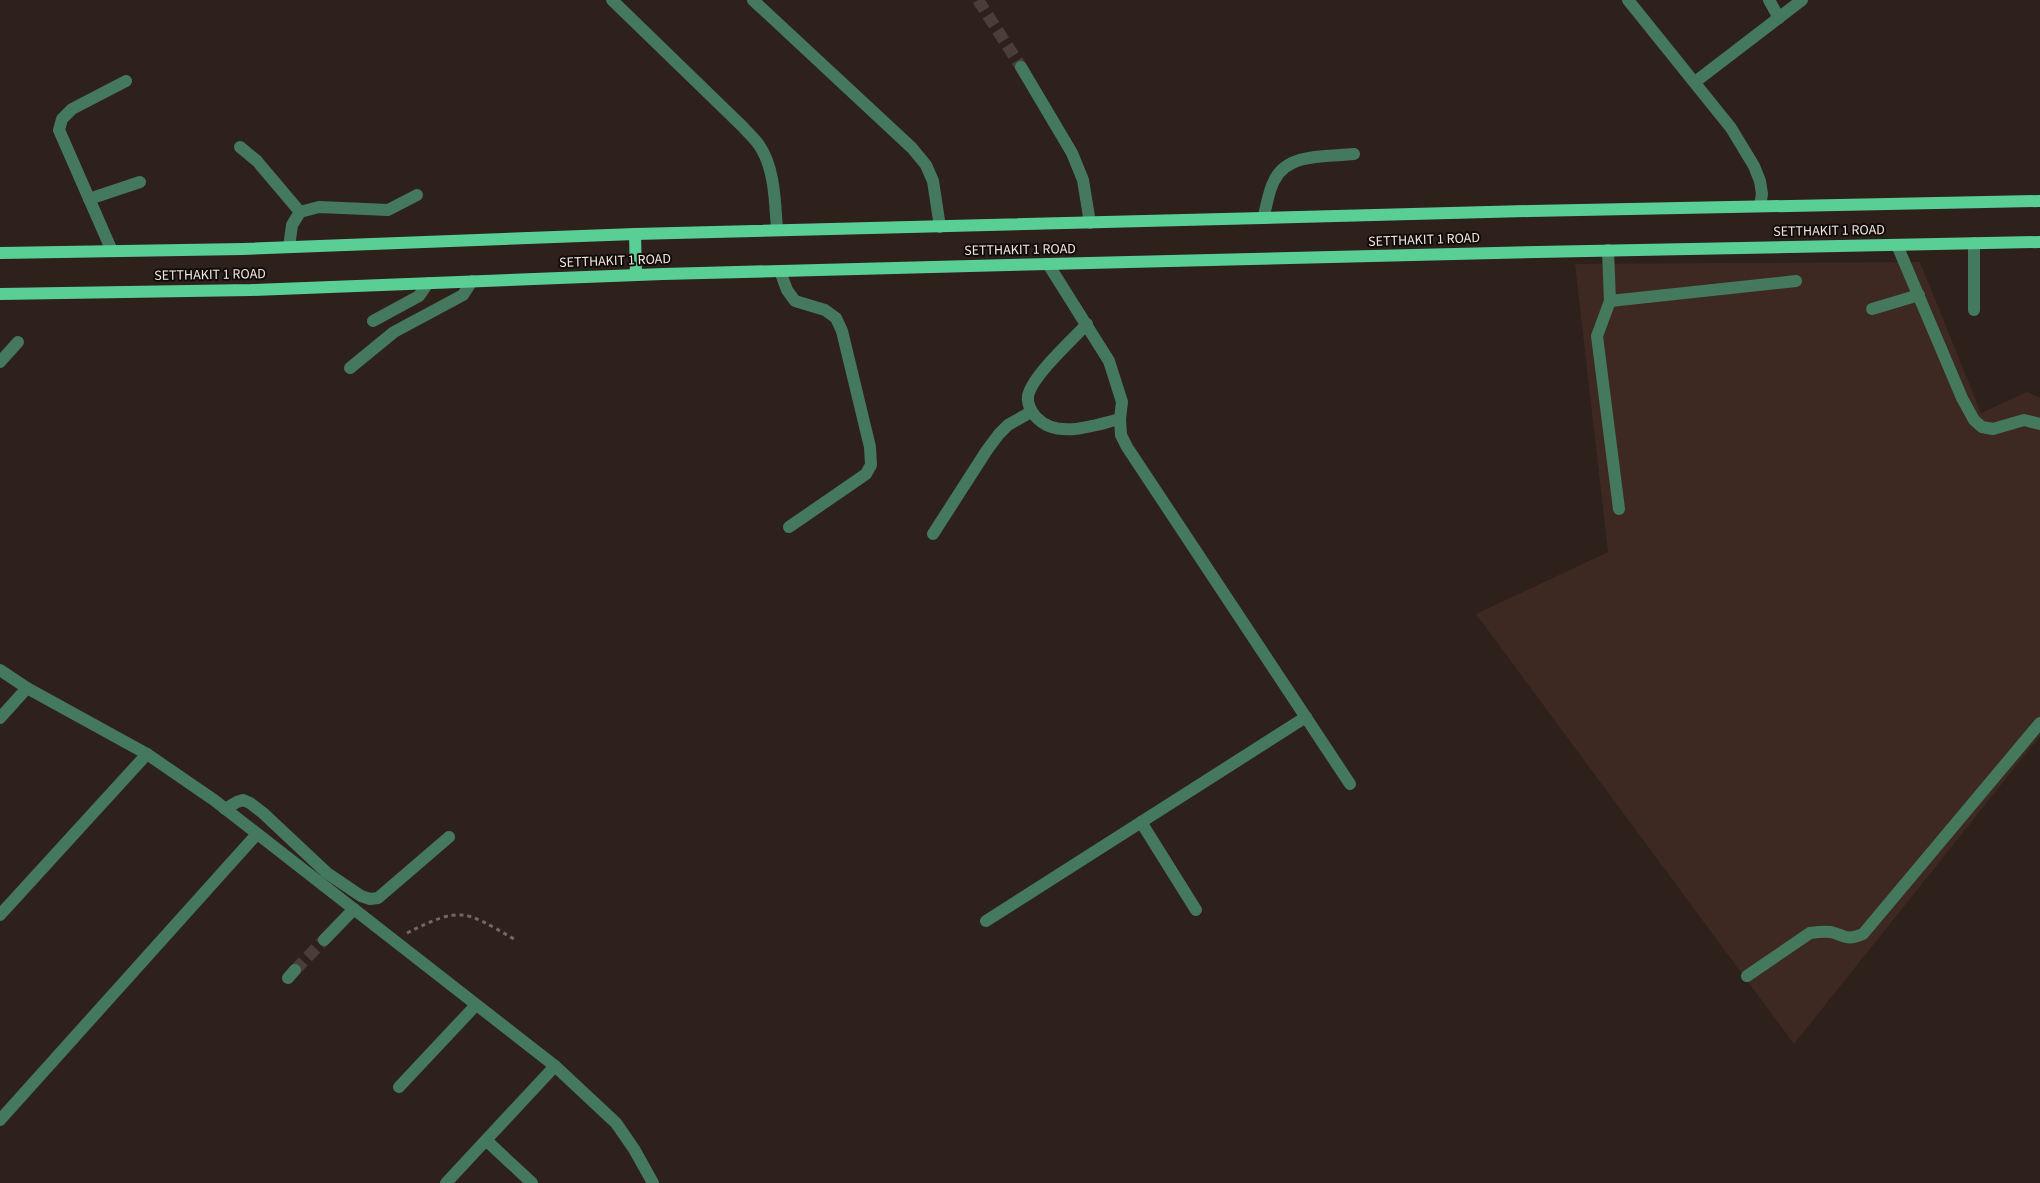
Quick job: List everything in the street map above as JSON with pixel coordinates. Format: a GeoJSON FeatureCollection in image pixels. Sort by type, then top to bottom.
{"type":"FeatureCollection","features":[{"type":"Feature","properties":{"kind":"main road","name":"SETTHAKIT 1 ROAD"},"geometry":{"type":"LineString","coordinates":[[0,252],[289,247],[778,230],[2040,201]]}},
{"type":"Feature","properties":{"kind":"main road"},"geometry":{"type":"LineString","coordinates":[[635,234],[636,275]]}},
{"type":"Feature","properties":{"kind":"main road","name":"SETTHAKIT 1 ROAD"},"geometry":{"type":"LineString","coordinates":[[0,294],[251,290],[636,275],[1048,264],[1608,250],[2040,242]]}},
{"type":"Feature","properties":{"kind":"street"},"geometry":{"type":"LineString","coordinates":[[612,0],[743,127],[760,146],[768,165],[773,185],[778,230]]}},
{"type":"Feature","properties":{"kind":"street"},"geometry":{"type":"LineString","coordinates":[[753,0],[912,148],[926,165],[933,181],[940,227]]}},
{"type":"Feature","properties":{"kind":"street"},"geometry":{"type":"LineString","coordinates":[[1628,0],[1731,128],[1754,166],[1760,181],[1762,194],[1760,206]]}},
{"type":"Feature","properties":{"kind":"street"},"geometry":{"type":"LineString","coordinates":[[1769,0],[1778,18]]}},
{"type":"Feature","properties":{"kind":"street"},"geometry":{"type":"LineString","coordinates":[[1694,82],[1802,0]]}},
{"type":"Feature","properties":{"kind":"street"},"geometry":{"type":"LineString","coordinates":[[1021,67],[1072,153],[1082,180],[1090,223]]}},
{"type":"Feature","properties":{"kind":"street"},"geometry":{"type":"LineString","coordinates":[[112,251],[59,130],[62,118],[72,109],[126,81]]}},
{"type":"Feature","properties":{"kind":"street"},"geometry":{"type":"LineString","coordinates":[[240,147],[257,161],[300,212]]}},
{"type":"Feature","properties":{"kind":"street"},"geometry":{"type":"LineString","coordinates":[[1263,218],[1274,180],[1285,167],[1301,159],[1354,154]]}},
{"type":"Feature","properties":{"kind":"street"},"geometry":{"type":"LineString","coordinates":[[89,199],[140,182]]}},
{"type":"Feature","properties":{"kind":"street"},"geometry":{"type":"LineString","coordinates":[[289,247],[292,225],[300,212],[319,207],[388,210],[417,195]]}},
{"type":"Feature","properties":{"kind":"street"},"geometry":{"type":"LineString","coordinates":[[1974,243],[1974,310]]}},
{"type":"Feature","properties":{"kind":"street"},"geometry":{"type":"LineString","coordinates":[[1897,245],[1962,398],[1974,420],[1982,427],[1993,428],[2024,420],[2040,424]]}},
{"type":"Feature","properties":{"kind":"street"},"geometry":{"type":"LineString","coordinates":[[1608,250],[1610,301],[1597,336],[1619,508]]}},
{"type":"Feature","properties":{"kind":"street"},"geometry":{"type":"LineString","coordinates":[[1048,264],[1110,361],[1122,402],[1121,435],[1127,447],[1350,784]]}},
{"type":"Feature","properties":{"kind":"street"},"geometry":{"type":"LineString","coordinates":[[780,271],[787,290],[795,301],[825,310],[836,318],[842,331],[870,447],[872,465],[866,474],[789,527]]}},
{"type":"Feature","properties":{"kind":"street"},"geometry":{"type":"LineString","coordinates":[[1610,301],[1796,281]]}},
{"type":"Feature","properties":{"kind":"street"},"geometry":{"type":"LineString","coordinates":[[350,368],[394,332],[462,295],[472,282]]}},
{"type":"Feature","properties":{"kind":"street"},"geometry":{"type":"LineString","coordinates":[[372,321],[419,296],[428,283]]}},
{"type":"Feature","properties":{"kind":"street"},"geometry":{"type":"LineString","coordinates":[[1872,309],[1918,295]]}},
{"type":"Feature","properties":{"kind":"street"},"geometry":{"type":"LineString","coordinates":[[1087,324],[1045,368],[1034,383],[1028,396],[1031,412],[1042,424],[1054,428],[1079,429],[1120,419]]}},
{"type":"Feature","properties":{"kind":"street"},"geometry":{"type":"LineString","coordinates":[[0,362],[18,342]]}},
{"type":"Feature","properties":{"kind":"street"},"geometry":{"type":"LineString","coordinates":[[933,534],[999,434],[1031,412]]}},
{"type":"Feature","properties":{"kind":"street"},"geometry":{"type":"LineString","coordinates":[[0,670],[27,688],[147,754],[225,809],[555,1066],[616,1123],[634,1149],[653,1183]]}},
{"type":"Feature","properties":{"kind":"street"},"geometry":{"type":"LineString","coordinates":[[0,718],[27,688]]}},
{"type":"Feature","properties":{"kind":"street"},"geometry":{"type":"LineString","coordinates":[[986,921],[1306,717]]}},
{"type":"Feature","properties":{"kind":"street"},"geometry":{"type":"LineString","coordinates":[[1747,976],[1810,933],[1827,932],[1854,938],[1863,934],[2040,723]]}},
{"type":"Feature","properties":{"kind":"street"},"geometry":{"type":"LineString","coordinates":[[0,915],[147,754]]}},
{"type":"Feature","properties":{"kind":"street"},"geometry":{"type":"LineString","coordinates":[[225,809],[243,800],[250,804],[327,873],[361,896],[370,899],[378,898],[449,837]]}},
{"type":"Feature","properties":{"kind":"street"},"geometry":{"type":"LineString","coordinates":[[1141,822],[1196,910]]}},
{"type":"Feature","properties":{"kind":"street"},"geometry":{"type":"LineString","coordinates":[[0,1120],[258,834]]}},
{"type":"Feature","properties":{"kind":"street"},"geometry":{"type":"LineString","coordinates":[[324,940],[354,909]]}},
{"type":"Feature","properties":{"kind":"street"},"geometry":{"type":"LineString","coordinates":[[399,1087],[476,1005]]}},
{"type":"Feature","properties":{"kind":"street"},"geometry":{"type":"LineString","coordinates":[[446,1183],[555,1066]]}},
{"type":"Feature","properties":{"kind":"street"},"geometry":{"type":"LineString","coordinates":[[487,1141],[532,1183]]}},
{"type":"Feature","properties":{"kind":"path"},"geometry":{"type":"LineString","coordinates":[[393,940],[435,919],[460,913],[478,918],[514,939]]}},
{"type":"Feature","properties":{"kind":"shaded area"},"geometry":{"type":"Polygon","coordinates":[[[1920,262],[1981,413],[2027,392],[2040,398],[2040,736],[1794,1044],[1476,614],[1608,552],[1575,264],[1920,262]]]}},
{"type":"Feature","properties":{"kind":"tunnel"},"geometry":{"type":"LineString","coordinates":[[978,0],[1021,67]]}},
{"type":"Feature","properties":{"kind":"tunnel"},"geometry":{"type":"LineString","coordinates":[[295,970],[324,940]]}}]}
